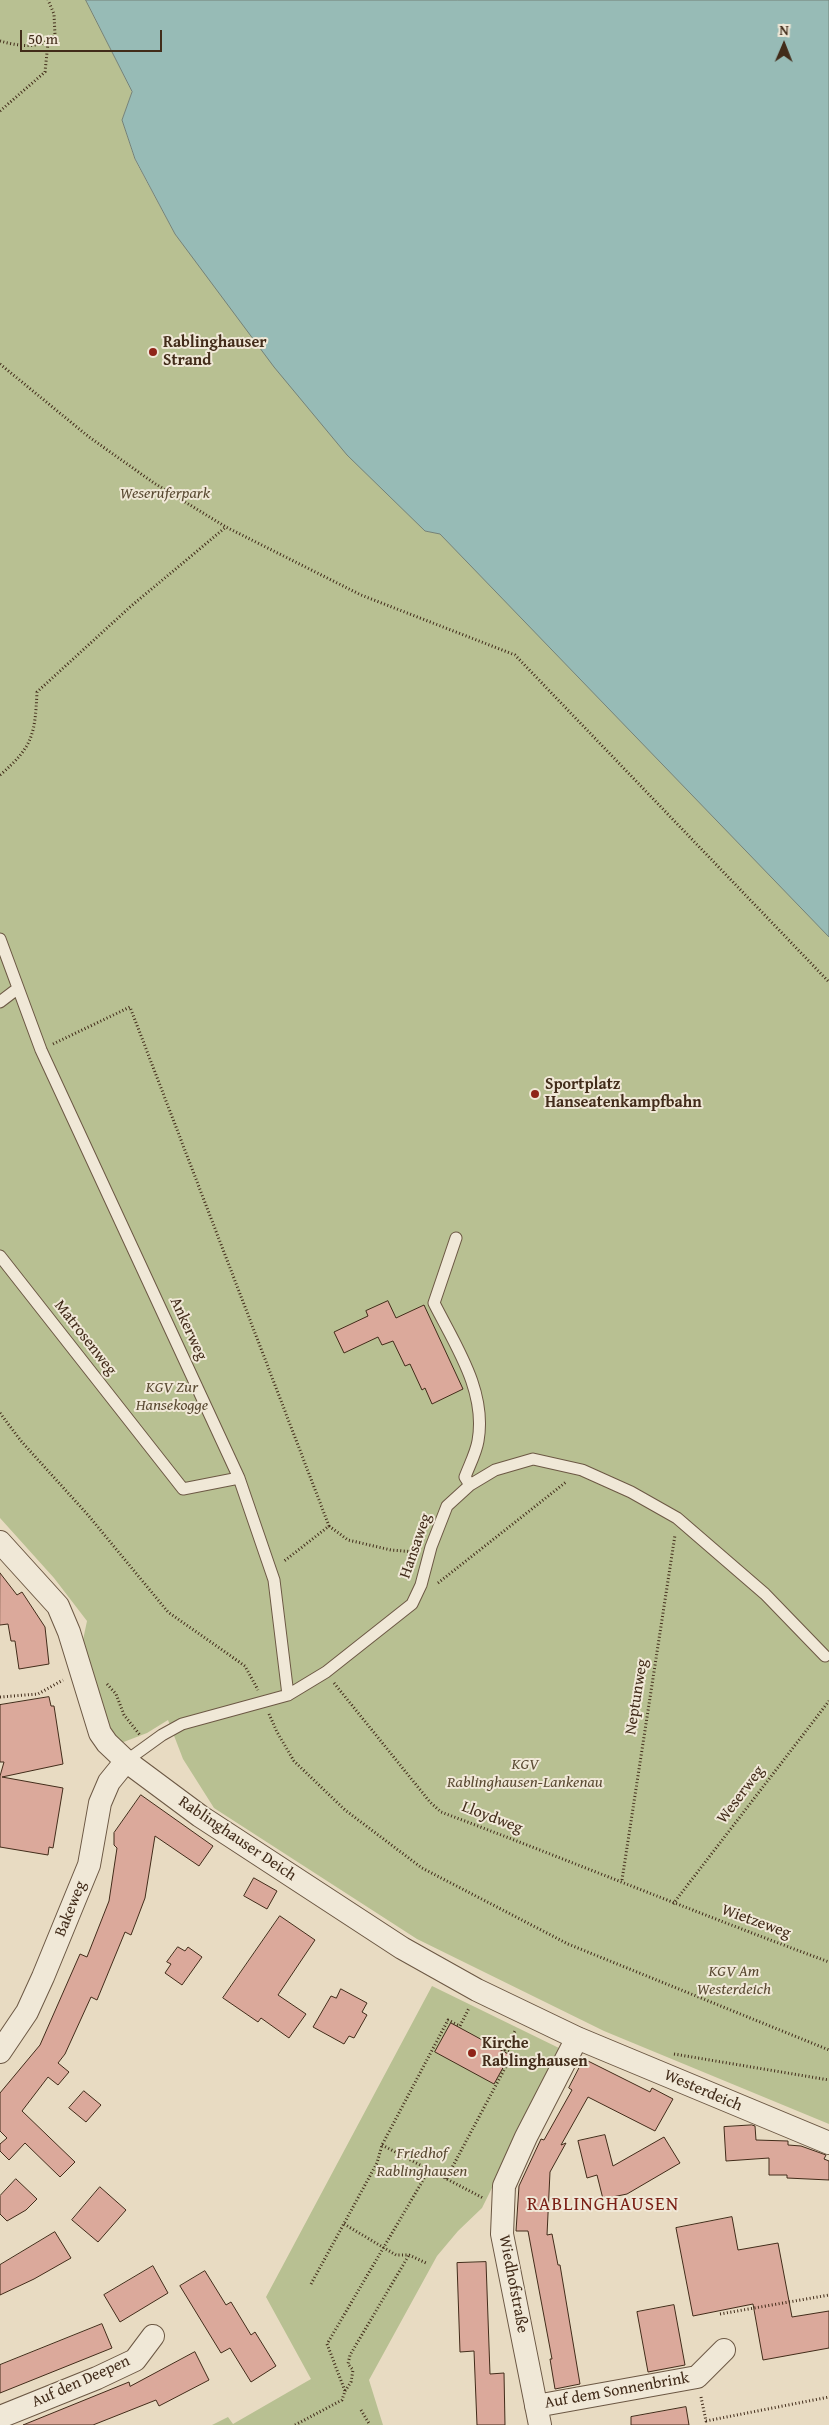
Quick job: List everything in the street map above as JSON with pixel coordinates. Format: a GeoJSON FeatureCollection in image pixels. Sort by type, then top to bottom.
{"type":"FeatureCollection","features":[{"type":"Feature","properties":{"kind":"street","name":"Rablinghauser Deich"},"geometry":{"type":"LineString","coordinates":[[0,1542],[58,1606],[69,1632],[100,1733],[107,1743],[126,1761],[200,1816],[402,1948],[477,1990],[578,2038]]}},
{"type":"Feature","properties":{"kind":"street","name":"Bakeweg"},"geometry":{"type":"LineString","coordinates":[[0,2052],[27,2012],[43,1977],[89,1865],[100,1803],[109,1782],[126,1761]]}},
{"type":"Feature","properties":{"kind":"street","name":"Westerdeich"},"geometry":{"type":"LineString","coordinates":[[578,2038],[829,2143]]}},
{"type":"Feature","properties":{"kind":"street","name":"Wiedhofstraße"},"geometry":{"type":"LineString","coordinates":[[538,2416],[502,2234],[504,2186],[526,2137],[578,2038]]}},
{"type":"Feature","properties":{"kind":"street","name":"Auf den Deepen"},"geometry":{"type":"LineString","coordinates":[[0,2417],[97,2378],[135,2360],[153,2336]]}},
{"type":"Feature","properties":{"kind":"street","name":"Auf dem Sonnenbrink"},"geometry":{"type":"LineString","coordinates":[[538,2416],[697,2377],[724,2350]]}},
{"type":"Feature","properties":{"kind":"lane","name":"Ankerweg"},"geometry":{"type":"LineString","coordinates":[[0,939],[41,1050],[239,1478],[274,1580],[288,1695]]}},
{"type":"Feature","properties":{"kind":"lane"},"geometry":{"type":"LineString","coordinates":[[0,1002],[17,988]]}},
{"type":"Feature","properties":{"kind":"lane"},"geometry":{"type":"LineString","coordinates":[[456,1238],[434,1303],[472,1378],[479,1410],[478,1441],[464,1477],[470,1485]]}},
{"type":"Feature","properties":{"kind":"lane","name":"Matrosenweg"},"geometry":{"type":"LineString","coordinates":[[0,1256],[183,1489],[239,1478]]}},
{"type":"Feature","properties":{"kind":"lane","name":"Hansaweg"},"geometry":{"type":"LineString","coordinates":[[126,1761],[182,1724],[288,1695],[326,1672],[412,1604],[421,1585],[447,1506],[470,1485],[495,1470],[533,1459],[582,1470],[631,1492],[677,1518],[765,1594],[825,1656]]}},
{"type":"Feature","properties":{"kind":"path"},"geometry":{"type":"LineString","coordinates":[[0,110],[45,72],[48,43],[55,35],[54,14],[48,0]]}},
{"type":"Feature","properties":{"kind":"path"},"geometry":{"type":"LineString","coordinates":[[0,41],[32,46],[48,43]]}},
{"type":"Feature","properties":{"kind":"path"},"geometry":{"type":"LineString","coordinates":[[0,364],[89,437],[154,483],[226,526],[361,595],[516,655],[829,982]]}},
{"type":"Feature","properties":{"kind":"path"},"geometry":{"type":"LineString","coordinates":[[0,775],[20,758],[36,727],[37,692],[130,607],[226,526]]}},
{"type":"Feature","properties":{"kind":"path"},"geometry":{"type":"LineString","coordinates":[[41,1050],[130,1007],[329,1526],[348,1540],[390,1550],[430,1553]]}},
{"type":"Feature","properties":{"kind":"path"},"geometry":{"type":"LineString","coordinates":[[0,1413],[21,1441],[88,1515],[168,1612],[245,1666],[264,1701],[277,1732],[294,1761],[345,1810],[422,1868],[568,1944],[829,2050]]}},
{"type":"Feature","properties":{"kind":"path"},"geometry":{"type":"LineString","coordinates":[[412,1604],[582,1470]]}},
{"type":"Feature","properties":{"kind":"path","name":"Neptunweg"},"geometry":{"type":"LineString","coordinates":[[622,1880],[677,1518]]}},
{"type":"Feature","properties":{"kind":"path"},"geometry":{"type":"LineString","coordinates":[[274,1580],[282,1563],[329,1526]]}},
{"type":"Feature","properties":{"kind":"path","name":"Lloydweg"},"geometry":{"type":"LineString","coordinates":[[326,1672],[430,1802],[441,1812],[622,1880],[673,1904]]}},
{"type":"Feature","properties":{"kind":"path"},"geometry":{"type":"LineString","coordinates":[[84,1678],[106,1683],[113,1689],[124,1715],[148,1745]]}},
{"type":"Feature","properties":{"kind":"path"},"geometry":{"type":"LineString","coordinates":[[0,1697],[38,1694],[61,1680]]}},
{"type":"Feature","properties":{"kind":"path","name":"Weserweg"},"geometry":{"type":"LineString","coordinates":[[673,1904],[829,1700]]}},
{"type":"Feature","properties":{"kind":"path","name":"Wietzeweg"},"geometry":{"type":"LineString","coordinates":[[673,1904],[829,1962]]}},
{"type":"Feature","properties":{"kind":"path"},"geometry":{"type":"LineString","coordinates":[[311,2284],[377,2163],[382,2145],[448,2020],[460,2026],[469,2008]]}},
{"type":"Feature","properties":{"kind":"path"},"geometry":{"type":"LineString","coordinates":[[446,2179],[513,2054],[505,2050],[515,2030]]}},
{"type":"Feature","properties":{"kind":"path"},"geometry":{"type":"LineString","coordinates":[[664,2053],[829,2080]]}},
{"type":"Feature","properties":{"kind":"path"},"geometry":{"type":"LineString","coordinates":[[382,2145],[484,2199],[503,2204]]}},
{"type":"Feature","properties":{"kind":"path"},"geometry":{"type":"LineString","coordinates":[[345,2390],[327,2344],[429,2170]]}},
{"type":"Feature","properties":{"kind":"path"},"geometry":{"type":"LineString","coordinates":[[344,2224],[396,2255],[409,2255],[426,2264]]}},
{"type":"Feature","properties":{"kind":"path"},"geometry":{"type":"LineString","coordinates":[[295,2425],[342,2400],[345,2390],[352,2382],[353,2370],[348,2364],[350,2355],[409,2255]]}},
{"type":"Feature","properties":{"kind":"path"},"geometry":{"type":"LineString","coordinates":[[720,2314],[829,2295]]}},
{"type":"Feature","properties":{"kind":"path","name":"Auf dem Sonnenbrink"},"geometry":{"type":"LineString","coordinates":[[697,2377],[706,2423],[829,2397]]}},
{"type":"Feature","properties":{"kind":"path"},"geometry":{"type":"LineString","coordinates":[[361,2410],[370,2425]]}},
{"type":"Feature","properties":{"kind":"green space"},"geometry":{"type":"Polygon","coordinates":[[[0,0],[86,0],[132,92],[122,120],[135,160],[175,234],[425,531],[440,533],[829,936],[829,2124],[604,2031],[417,1939],[214,1808],[183,1759],[168,1720],[147,1733],[121,1743],[112,1733],[83,1640],[87,1621],[54,1578],[0,1518],[0,0]]]}},
{"type":"Feature","properties":{"kind":"green space","name":"Friedhof Rablinghausen"},"geometry":{"type":"Polygon","coordinates":[[[432,1986],[561,2049],[482,2208],[458,2231],[437,2256],[369,2380],[383,2425],[212,2425],[228,2417],[233,2424],[311,2379],[266,2297],[432,1986]]]}},
{"type":"Feature","properties":{"kind":"water"},"geometry":{"type":"Polygon","coordinates":[[[86,0],[829,0],[829,937],[440,534],[425,531],[347,455],[274,367],[175,234],[135,159],[122,120],[132,92],[86,0]]]}},
{"type":"Feature","properties":{"kind":"building"},"geometry":{"type":"Polygon","coordinates":[[[388,1301],[396,1318],[424,1305],[463,1389],[432,1404],[425,1388],[422,1390],[410,1364],[405,1366],[393,1341],[382,1345],[378,1337],[344,1353],[334,1332],[368,1316],[366,1311],[388,1301]]]}},
{"type":"Feature","properties":{"kind":"building"},"geometry":{"type":"Polygon","coordinates":[[[0,1573],[17,1595],[22,1592],[45,1627],[49,1664],[19,1669],[15,1641],[11,1641],[8,1624],[0,1625],[0,1573]]]}},
{"type":"Feature","properties":{"kind":"building"},"geometry":{"type":"Polygon","coordinates":[[[49,1697],[51,1706],[54,1706],[63,1764],[2,1777],[63,1788],[53,1848],[49,1847],[48,1855],[0,1847],[0,1776],[4,1762],[0,1762],[0,1705],[49,1697]]]}},
{"type":"Feature","properties":{"kind":"building"},"geometry":{"type":"Polygon","coordinates":[[[141,1795],[213,1846],[199,1866],[155,1836],[145,1898],[131,1935],[125,1932],[97,2000],[91,1997],[65,2054],[58,2063],[69,2072],[58,2085],[48,2077],[22,2111],[75,2162],[60,2177],[25,2143],[9,2160],[0,2151],[0,2144],[7,2138],[0,2131],[0,2093],[40,2045],[80,1954],[87,1957],[109,1901],[117,1848],[114,1845],[114,1833],[141,1795]]]}},
{"type":"Feature","properties":{"kind":"building"},"geometry":{"type":"Polygon","coordinates":[[[254,1878],[277,1891],[267,1909],[244,1896],[254,1878]]]}},
{"type":"Feature","properties":{"kind":"building"},"geometry":{"type":"Polygon","coordinates":[[[280,1916],[315,1940],[278,1995],[306,2014],[289,2038],[261,2018],[258,2022],[223,1998],[280,1916]]]}},
{"type":"Feature","properties":{"kind":"building"},"geometry":{"type":"Polygon","coordinates":[[[178,1947],[185,1951],[188,1947],[202,1957],[182,1985],[165,1973],[171,1964],[167,1962],[178,1947]]]}},
{"type":"Feature","properties":{"kind":"building"},"geometry":{"type":"Polygon","coordinates":[[[341,1989],[367,2003],[362,2012],[367,2015],[354,2038],[349,2036],[344,2044],[313,2027],[331,1996],[336,1998],[341,1989]]]}},
{"type":"Feature","properties":{"kind":"building","name":"Kirche Rablinghausen"},"geometry":{"type":"Polygon","coordinates":[[[451,2023],[510,2055],[494,2084],[435,2052],[451,2023]]]}},
{"type":"Feature","properties":{"kind":"building"},"geometry":{"type":"Polygon","coordinates":[[[584,2059],[650,2092],[652,2088],[673,2099],[655,2131],[588,2097],[561,2145],[566,2143],[550,2172],[547,2235],[552,2234],[558,2265],[560,2265],[580,2384],[555,2389],[550,2359],[552,2359],[528,2231],[516,2231],[519,2186],[541,2139],[544,2140],[572,2090],[569,2088],[584,2059]]]}},
{"type":"Feature","properties":{"kind":"building"},"geometry":{"type":"Polygon","coordinates":[[[84,2091],[101,2105],[86,2122],[69,2108],[84,2091]]]}},
{"type":"Feature","properties":{"kind":"building"},"geometry":{"type":"Polygon","coordinates":[[[755,2126],[756,2140],[788,2141],[788,2145],[801,2146],[826,2155],[824,2159],[829,2161],[829,2180],[769,2175],[769,2158],[726,2161],[724,2127],[755,2126]]]}},
{"type":"Feature","properties":{"kind":"building"},"geometry":{"type":"Polygon","coordinates":[[[605,2135],[613,2166],[664,2137],[680,2163],[627,2194],[603,2199],[597,2175],[587,2178],[578,2141],[605,2135]]]}},
{"type":"Feature","properties":{"kind":"building"},"geometry":{"type":"Polygon","coordinates":[[[16,2179],[37,2199],[26,2210],[7,2221],[0,2214],[0,2196],[16,2179]]]}},
{"type":"Feature","properties":{"kind":"building"},"geometry":{"type":"Polygon","coordinates":[[[100,2187],[126,2210],[98,2242],[72,2220],[100,2187]]]}},
{"type":"Feature","properties":{"kind":"building"},"geometry":{"type":"Polygon","coordinates":[[[732,2217],[738,2250],[778,2243],[792,2317],[829,2311],[829,2348],[763,2360],[753,2304],[693,2316],[676,2228],[732,2217]]]}},
{"type":"Feature","properties":{"kind":"building"},"geometry":{"type":"Polygon","coordinates":[[[55,2232],[71,2258],[34,2279],[0,2295],[0,2265],[55,2232]]]}},
{"type":"Feature","properties":{"kind":"building"},"geometry":{"type":"Polygon","coordinates":[[[486,2262],[490,2374],[504,2373],[505,2425],[477,2425],[474,2351],[460,2352],[457,2263],[486,2262]]]}},
{"type":"Feature","properties":{"kind":"building"},"geometry":{"type":"Polygon","coordinates":[[[153,2266],[168,2293],[120,2322],[104,2295],[153,2266]]]}},
{"type":"Feature","properties":{"kind":"building"},"geometry":{"type":"Polygon","coordinates":[[[205,2271],[226,2305],[231,2302],[251,2335],[255,2332],[276,2366],[251,2382],[230,2348],[221,2353],[180,2286],[205,2271]]]}},
{"type":"Feature","properties":{"kind":"building"},"geometry":{"type":"Polygon","coordinates":[[[674,2305],[685,2365],[648,2372],[637,2312],[674,2305]]]}},
{"type":"Feature","properties":{"kind":"building"},"geometry":{"type":"Polygon","coordinates":[[[102,2324],[112,2348],[0,2393],[0,2365],[102,2324]]]}},
{"type":"Feature","properties":{"kind":"building"},"geometry":{"type":"Polygon","coordinates":[[[195,2352],[209,2380],[159,2406],[156,2400],[93,2425],[23,2425],[129,2382],[130,2386],[195,2352]]]}},
{"type":"Feature","properties":{"kind":"building"},"geometry":{"type":"Polygon","coordinates":[[[686,2407],[689,2425],[631,2425],[631,2417],[686,2407]]]}},
{"type":"Feature","properties":{"kind":"place","name":"Rablinghauser Strand"},"geometry":{"type":"Point","coordinates":[153,352]}},
{"type":"Feature","properties":{"kind":"place","name":"Sportplatz Hanseatenkampfbahn"},"geometry":{"type":"Point","coordinates":[535,1094]}},
{"type":"Feature","properties":{"kind":"place","name":"Kirche Rablinghausen"},"geometry":{"type":"Point","coordinates":[472,2053]}},
{"type":"Feature","properties":{"kind":"district","name":"RABLINGHAUSEN"},"geometry":{"type":"Point","coordinates":[603,2205]}},
{"type":"Feature","properties":{"kind":"park label","name":"Weseruferpark"},"geometry":{"type":"Point","coordinates":[165,494]}},
{"type":"Feature","properties":{"kind":"park label","name":"KGV Zur Hansekogge"},"geometry":{"type":"Point","coordinates":[172,1397]}},
{"type":"Feature","properties":{"kind":"park label","name":"KGV Rablinghausen-Lankenau"},"geometry":{"type":"Point","coordinates":[525,1774]}},
{"type":"Feature","properties":{"kind":"park label","name":"KGV Am Westerdeich"},"geometry":{"type":"Point","coordinates":[734,1981]}}]}
